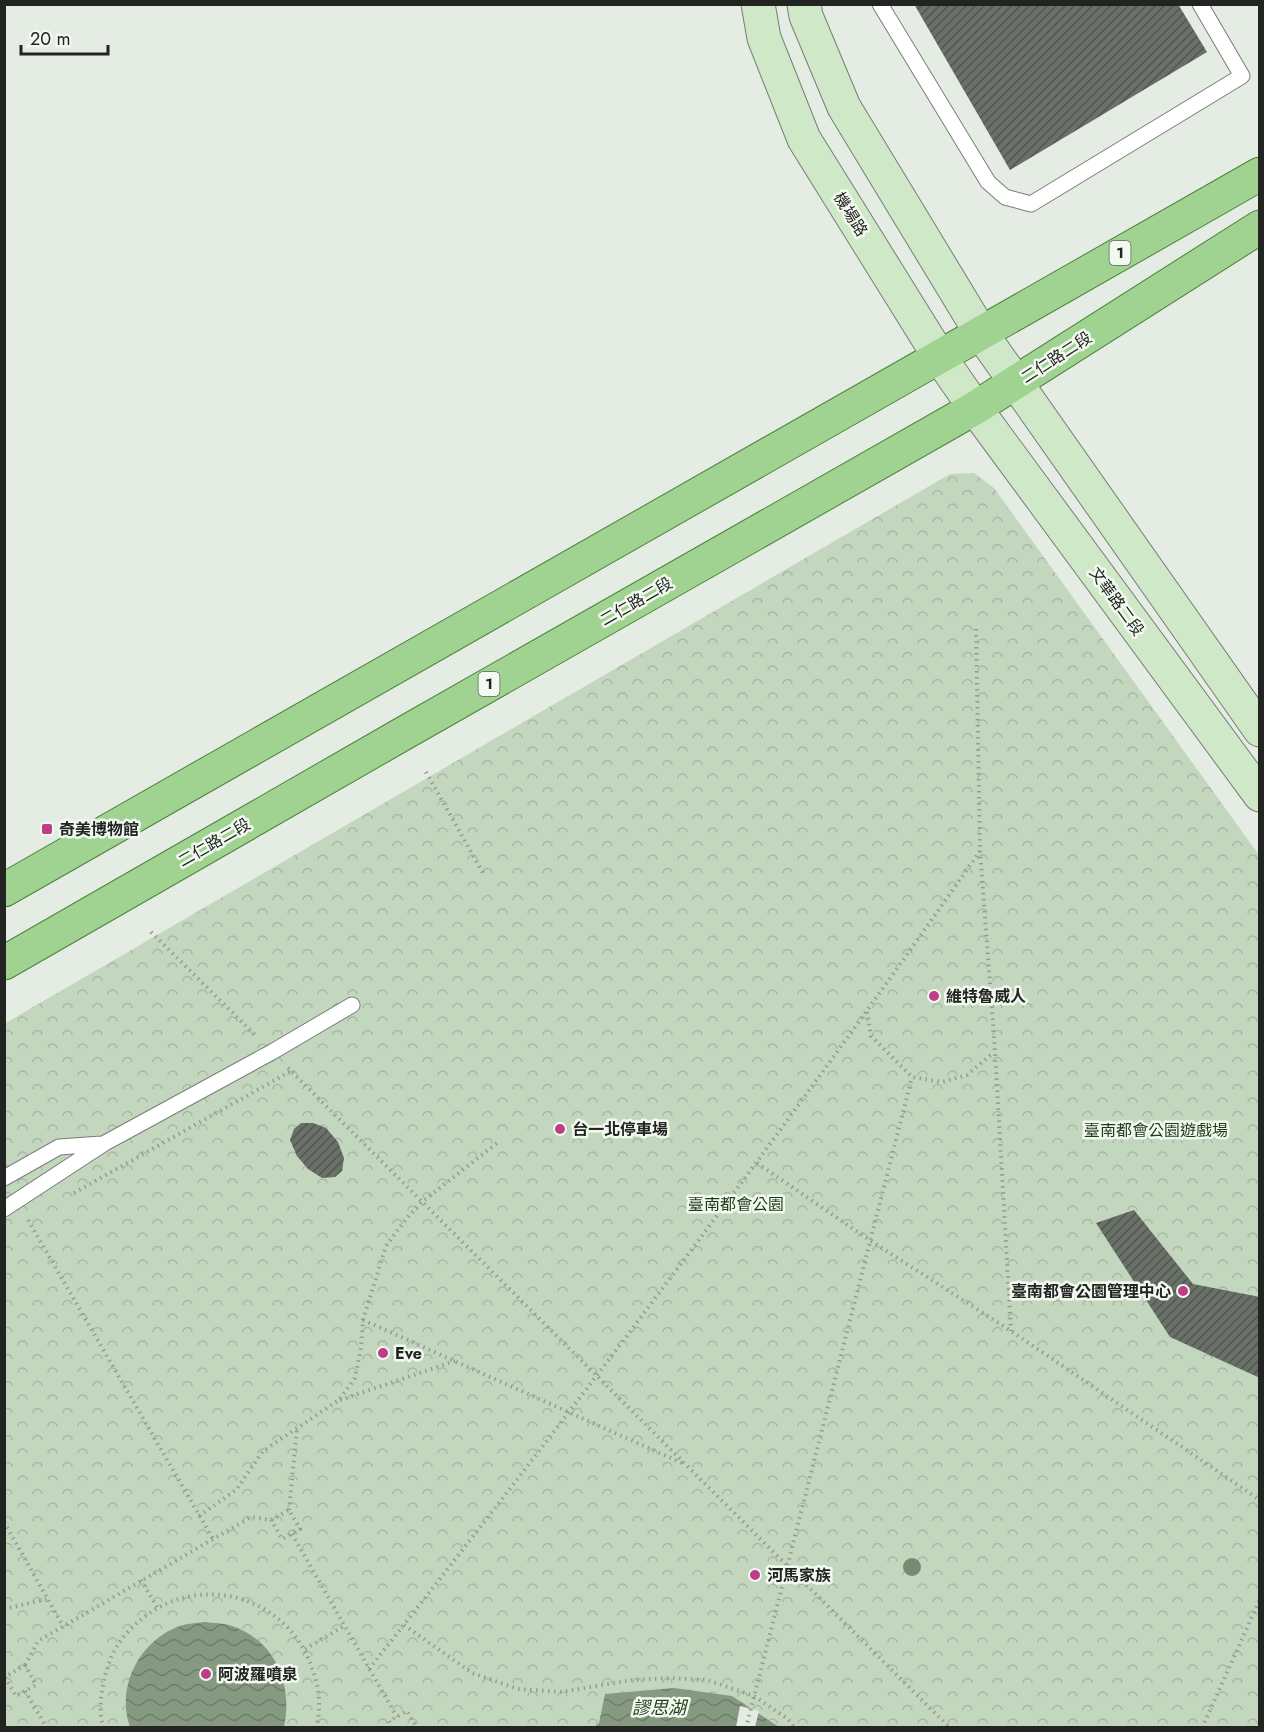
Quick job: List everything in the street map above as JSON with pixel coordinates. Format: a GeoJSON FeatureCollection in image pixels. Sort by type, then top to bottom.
{"type":"FeatureCollection","features":[{"type":"Feature","properties":{"kind":"main road","name":"1"},"geometry":{"type":"LineString","coordinates":[[4,890],[1260,174]]}},
{"type":"Feature","properties":{"kind":"main road","name":"二仁路二段"},"geometry":{"type":"LineString","coordinates":[[4,963],[975,408],[1260,227]]}},
{"type":"Feature","properties":{"kind":"street","name":"機場路"},"geometry":{"type":"LineString","coordinates":[[758,4],[764,38],[804,139],[939,356],[975,408]]}},
{"type":"Feature","properties":{"kind":"street"},"geometry":{"type":"LineString","coordinates":[[804,4],[806,16],[844,107],[981,333],[1260,730]]}},
{"type":"Feature","properties":{"kind":"street","name":"文華路二段"},"geometry":{"type":"LineString","coordinates":[[975,408],[1260,795]]}},
{"type":"Feature","properties":{"kind":"lane"},"geometry":{"type":"LineString","coordinates":[[880,4],[988,182],[1005,197],[1031,204],[1242,76],[1200,4]]}},
{"type":"Feature","properties":{"kind":"lane"},"geometry":{"type":"LineString","coordinates":[[4,1209],[105,1143],[272,1052],[352,1005]]}},
{"type":"Feature","properties":{"kind":"lane"},"geometry":{"type":"LineString","coordinates":[[4,1178],[59,1147],[105,1143]]}},
{"type":"Feature","properties":{"kind":"path"},"geometry":{"type":"LineString","coordinates":[[976,629],[980,851],[1011,1331]]}},
{"type":"Feature","properties":{"kind":"path"},"geometry":{"type":"LineString","coordinates":[[426,772],[484,875]]}},
{"type":"Feature","properties":{"kind":"path"},"geometry":{"type":"LineString","coordinates":[[369,1669],[757,1163],[980,851]]}},
{"type":"Feature","properties":{"kind":"path"},"geometry":{"type":"LineString","coordinates":[[151,932],[950,1728]]}},
{"type":"Feature","properties":{"kind":"path"},"geometry":{"type":"LineString","coordinates":[[867,1012],[871,1036],[912,1077],[942,1082],[967,1076],[994,1051]]}},
{"type":"Feature","properties":{"kind":"path"},"geometry":{"type":"LineString","coordinates":[[68,1196],[291,1071]]}},
{"type":"Feature","properties":{"kind":"path"},"geometry":{"type":"LineString","coordinates":[[746,1728],[912,1077]]}},
{"type":"Feature","properties":{"kind":"path"},"geometry":{"type":"LineString","coordinates":[[339,1400],[355,1378],[361,1348],[363,1320],[386,1246],[422,1202],[496,1143]]}},
{"type":"Feature","properties":{"kind":"path"},"geometry":{"type":"LineString","coordinates":[[757,1163],[871,1241],[1011,1331],[1260,1500]]}},
{"type":"Feature","properties":{"kind":"path"},"geometry":{"type":"LineString","coordinates":[[20,1223],[28,1219],[213,1539]]}},
{"type":"Feature","properties":{"kind":"path"},"geometry":{"type":"LineString","coordinates":[[363,1320],[686,1464]]}},
{"type":"Feature","properties":{"kind":"path"},"geometry":{"type":"LineString","coordinates":[[199,1516],[236,1490],[263,1451],[339,1400],[454,1361]]}},
{"type":"Feature","properties":{"kind":"path"},"geometry":{"type":"LineString","coordinates":[[271,1520],[282,1539],[300,1529],[289,1510],[298,1429]]}},
{"type":"Feature","properties":{"kind":"path"},"geometry":{"type":"LineString","coordinates":[[25,1665],[36,1685],[16,1696],[5,1677],[25,1665],[38,1641],[251,1517],[271,1520],[289,1510]]}},
{"type":"Feature","properties":{"kind":"path"},"geometry":{"type":"LineString","coordinates":[[4,1522],[63,1626]]}},
{"type":"Feature","properties":{"kind":"path"},"geometry":{"type":"LineString","coordinates":[[292,1534],[397,1717]]}},
{"type":"Feature","properties":{"kind":"path"},"geometry":{"type":"LineString","coordinates":[[141,1580],[157,1607]]}},
{"type":"Feature","properties":{"kind":"path"},"geometry":{"type":"LineString","coordinates":[[104,1728],[102,1689],[111,1656],[130,1628],[157,1607],[188,1595],[222,1594],[255,1603],[284,1622],[305,1649],[318,1681],[320,1716],[316,1728]]}},
{"type":"Feature","properties":{"kind":"path"},"geometry":{"type":"LineString","coordinates":[[4,1609],[48,1599]]}},
{"type":"Feature","properties":{"kind":"path"},"geometry":{"type":"LineString","coordinates":[[1202,1728],[1260,1599]]}},
{"type":"Feature","properties":{"kind":"path"},"geometry":{"type":"LineString","coordinates":[[404,1625],[472,1673],[518,1689],[562,1692],[632,1680],[671,1678],[707,1680],[754,1696],[788,1719],[795,1728]]}},
{"type":"Feature","properties":{"kind":"path"},"geometry":{"type":"LineString","coordinates":[[305,1649],[344,1626]]}},
{"type":"Feature","properties":{"kind":"path"},"geometry":{"type":"LineString","coordinates":[[26,1691],[47,1728]]}},
{"type":"Feature","properties":{"kind":"path"},"geometry":{"type":"LineString","coordinates":[[392,1728],[389,1722],[407,1711],[417,1728]]}},
{"type":"Feature","properties":{"kind":"green space","name":"臺南都會公園"},"geometry":{"type":"Polygon","coordinates":[[[974,473],[994,488],[1259,855],[1259,1727],[5,1727],[4,1024],[950,474],[974,473]]]}},
{"type":"Feature","properties":{"kind":"water","name":"阿波羅噴泉"},"geometry":{"type":"Polygon","coordinates":[[[204,1622],[229,1625],[247,1633],[270,1653],[278,1666],[286,1696],[284,1727],[130,1727],[126,1712],[128,1682],[141,1655],[163,1634],[180,1626],[204,1622]]]}},
{"type":"Feature","properties":{"kind":"water","name":"謬思湖"},"geometry":{"type":"Polygon","coordinates":[[[674,1688],[732,1696],[779,1727],[593,1728],[599,1723],[605,1694],[674,1688]]]}},
{"type":"Feature","properties":{"kind":"pier"},"geometry":{"type":"Polygon","coordinates":[[[740,1706],[759,1711],[755,1727],[736,1727],[740,1706]]]}},
{"type":"Feature","properties":{"kind":"building"},"geometry":{"type":"Polygon","coordinates":[[[914,4],[1178,4],[1207,52],[1010,170],[914,4]]]}},
{"type":"Feature","properties":{"kind":"building"},"geometry":{"type":"Polygon","coordinates":[[[301,1123],[313,1123],[326,1128],[338,1142],[344,1158],[342,1171],[335,1177],[322,1178],[308,1169],[297,1156],[290,1140],[294,1129],[301,1123]]]}},
{"type":"Feature","properties":{"kind":"building","name":"臺南都會公園管理中心"},"geometry":{"type":"Polygon","coordinates":[[[1134,1210],[1193,1284],[1260,1297],[1260,1378],[1170,1337],[1096,1223],[1134,1210]]]}},
{"type":"Feature","properties":{"kind":"place","name":"奇美博物館"},"geometry":{"type":"Point","coordinates":[47,829]}},
{"type":"Feature","properties":{"kind":"place","name":"維特魯威人"},"geometry":{"type":"Point","coordinates":[934,996]}},
{"type":"Feature","properties":{"kind":"place","name":"台一北停車場"},"geometry":{"type":"Point","coordinates":[560,1129]}},
{"type":"Feature","properties":{"kind":"place","name":"臺南都會公園管理中心"},"geometry":{"type":"Point","coordinates":[1183,1291]}},
{"type":"Feature","properties":{"kind":"place","name":"Eve"},"geometry":{"type":"Point","coordinates":[383,1353]}},
{"type":"Feature","properties":{"kind":"place","name":"河馬家族"},"geometry":{"type":"Point","coordinates":[755,1575]}},
{"type":"Feature","properties":{"kind":"place","name":"阿波羅噴泉"},"geometry":{"type":"Point","coordinates":[206,1674]}},
{"type":"Feature","properties":{"kind":"park label","name":"臺南都會公園遊戲場"},"geometry":{"type":"Point","coordinates":[1156,1130]}}]}
